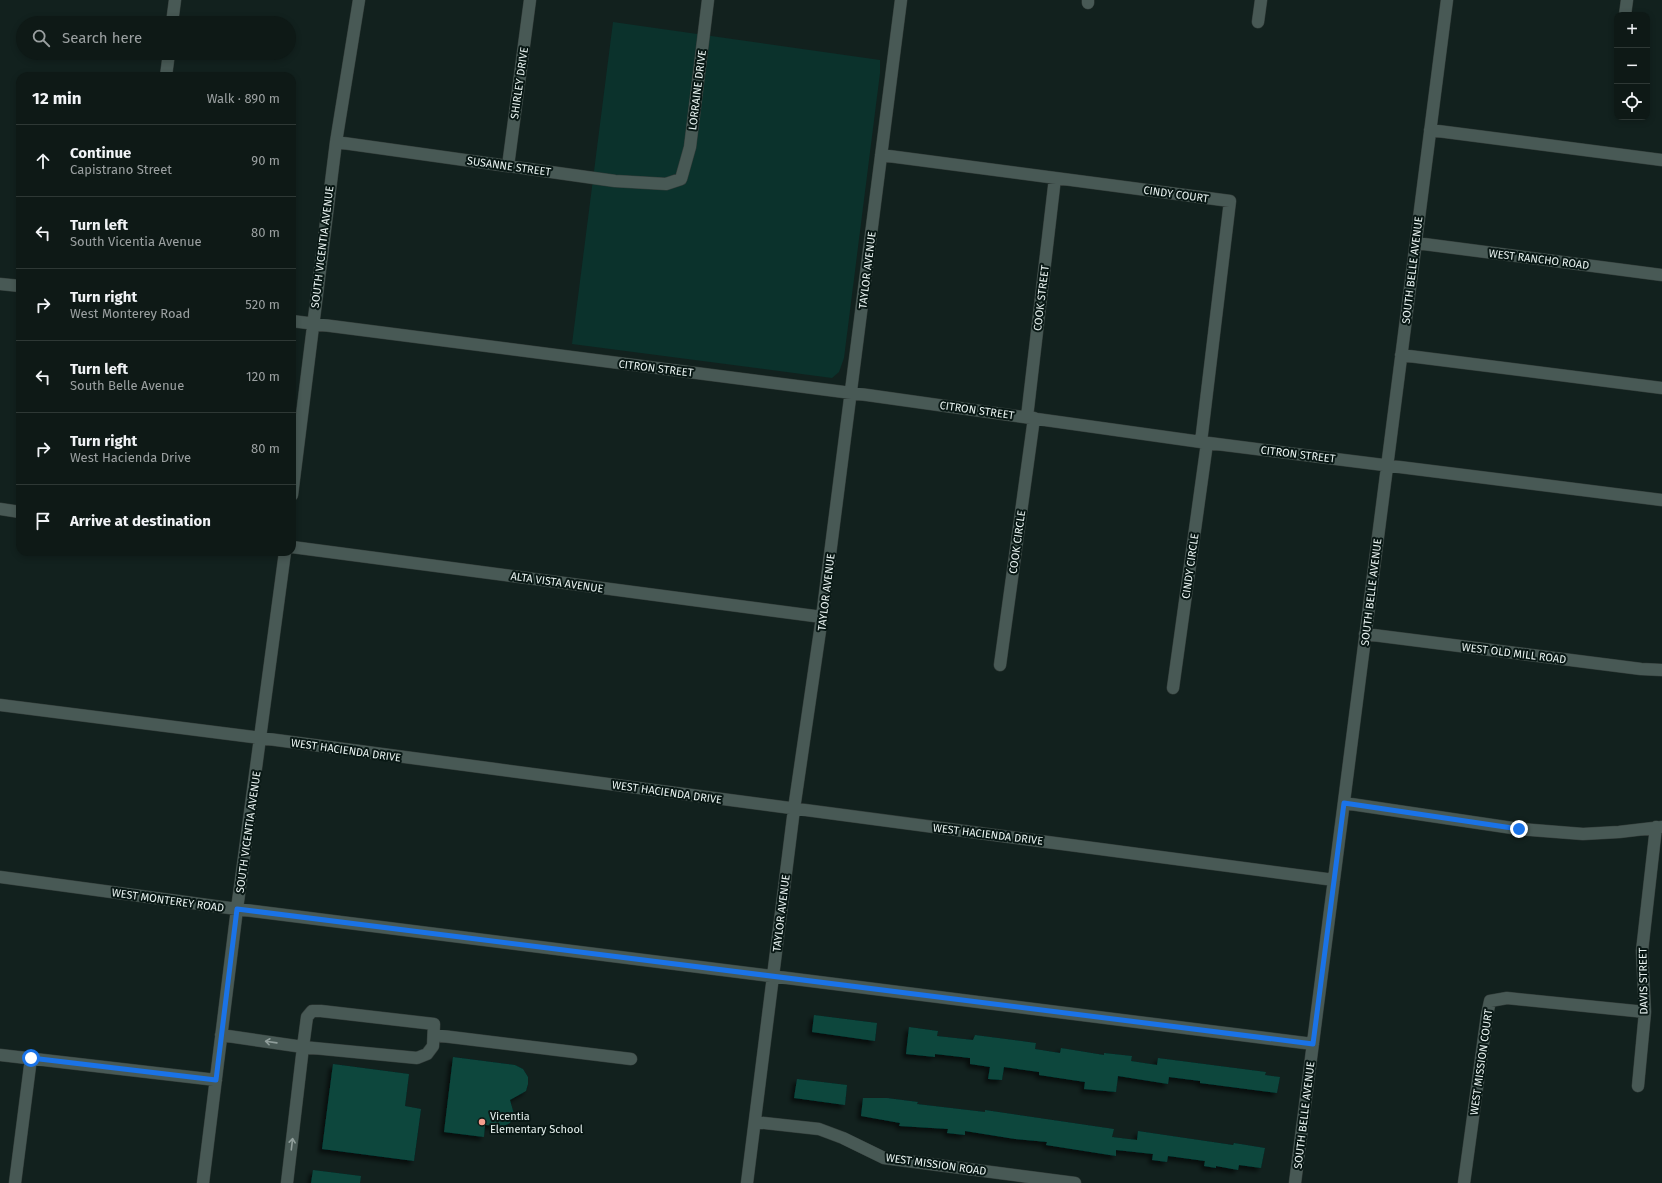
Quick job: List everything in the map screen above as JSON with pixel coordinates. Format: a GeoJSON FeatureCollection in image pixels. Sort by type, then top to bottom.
{"type":"FeatureCollection","features":[{"type":"Feature","properties":{"kind":"street"},"geometry":{"type":"LineString","coordinates":[[173,16],[175,0]]}},
{"type":"Feature","properties":{"kind":"street","name":"SOUTH VICENTIA AVENUE"},"geometry":{"type":"LineString","coordinates":[[296,461],[336,142],[359,0]]}},
{"type":"Feature","properties":{"kind":"street","name":"SHIRLEY DRIVE"},"geometry":{"type":"LineString","coordinates":[[508,166],[530,0]]}},
{"type":"Feature","properties":{"kind":"street","name":"LORRAINE DRIVE"},"geometry":{"type":"LineString","coordinates":[[681,179],[690,147],[708,0]]}},
{"type":"Feature","properties":{"kind":"street","name":"TAYLOR AVENUE"},"geometry":{"type":"LineString","coordinates":[[747,1183],[794,809],[822,617],[851,393],[900,0]]}},
{"type":"Feature","properties":{"kind":"street"},"geometry":{"type":"LineString","coordinates":[[1258,22],[1261,0]]}},
{"type":"Feature","properties":{"kind":"street","name":"SOUTH BELLE AVENUE"},"geometry":{"type":"LineString","coordinates":[[1295,1183],[1447,0]]}},
{"type":"Feature","properties":{"kind":"street"},"geometry":{"type":"LineString","coordinates":[[1625,12],[1627,0]]}},
{"type":"Feature","properties":{"kind":"street"},"geometry":{"type":"LineString","coordinates":[[167,72],[168,60]]}},
{"type":"Feature","properties":{"kind":"street"},"geometry":{"type":"LineString","coordinates":[[1430,130],[1662,160]]}},
{"type":"Feature","properties":{"kind":"street","name":"SUSANNE STREET"},"geometry":{"type":"LineString","coordinates":[[336,142],[615,181],[666,184],[681,179]]}},
{"type":"Feature","properties":{"kind":"street","name":"CINDY COURT"},"geometry":{"type":"LineString","coordinates":[[881,155],[1230,202],[1204,443]]}},
{"type":"Feature","properties":{"kind":"street","name":"COOK STREET"},"geometry":{"type":"LineString","coordinates":[[1030,417],[1055,178]]}},
{"type":"Feature","properties":{"kind":"street","name":"WEST RANCHO ROAD"},"geometry":{"type":"LineString","coordinates":[[1416,243],[1662,275]]}},
{"type":"Feature","properties":{"kind":"street"},"geometry":{"type":"LineString","coordinates":[[0,284],[16,286]]}},
{"type":"Feature","properties":{"kind":"street","name":"CITRON STREET"},"geometry":{"type":"LineString","coordinates":[[296,322],[851,393],[1030,417],[1204,443],[1662,500]]}},
{"type":"Feature","properties":{"kind":"street"},"geometry":{"type":"LineString","coordinates":[[1401,355],[1662,388]]}},
{"type":"Feature","properties":{"kind":"street","name":"COOK CIRCLE"},"geometry":{"type":"LineString","coordinates":[[1000,665],[1030,417]]}},
{"type":"Feature","properties":{"kind":"street","name":"CINDY CIRCLE"},"geometry":{"type":"LineString","coordinates":[[1173,688],[1204,443]]}},
{"type":"Feature","properties":{"kind":"street"},"geometry":{"type":"LineString","coordinates":[[0,509],[16,511]]}},
{"type":"Feature","properties":{"kind":"street","name":"ALTA VISTA AVENUE"},"geometry":{"type":"LineString","coordinates":[[296,548],[822,617]]}},
{"type":"Feature","properties":{"kind":"street","name":"SOUTH VICENTIA AVENUE"},"geometry":{"type":"LineString","coordinates":[[203,1183],[237,909],[284,556]]}},
{"type":"Feature","properties":{"kind":"street","name":"WEST OLD MILL ROAD"},"geometry":{"type":"LineString","coordinates":[[1365,634],[1641,669],[1662,670]]}},
{"type":"Feature","properties":{"kind":"street","name":"WEST HACIENDA DRIVE"},"geometry":{"type":"LineString","coordinates":[[0,705],[261,738],[1334,880]]}},
{"type":"Feature","properties":{"kind":"street"},"geometry":{"type":"LineString","coordinates":[[1344,803],[1519,829],[1554,832],[1583,834],[1619,832],[1659,827]]}},
{"type":"Feature","properties":{"kind":"street","name":"DAVIS STREET"},"geometry":{"type":"LineString","coordinates":[[1638,1086],[1645,1012],[1642,951],[1659,827]]}},
{"type":"Feature","properties":{"kind":"street","name":"WEST MONTEREY ROAD"},"geometry":{"type":"LineString","coordinates":[[0,877],[237,909],[1313,1044]]}},
{"type":"Feature","properties":{"kind":"street","name":"WEST MISSION COURT"},"geometry":{"type":"LineString","coordinates":[[1464,1183],[1490,1001],[1507,998],[1645,1012]]}},
{"type":"Feature","properties":{"kind":"street"},"geometry":{"type":"LineString","coordinates":[[221,1035],[303,1047],[417,1058],[427,1054],[433,1046],[434,1024],[321,1010],[312,1011],[307,1016],[303,1047],[287,1183]]}},
{"type":"Feature","properties":{"kind":"street"},"geometry":{"type":"LineString","coordinates":[[434,1035],[631,1060]]}},
{"type":"Feature","properties":{"kind":"street"},"geometry":{"type":"LineString","coordinates":[[0,1054],[216,1080]]}},
{"type":"Feature","properties":{"kind":"street"},"geometry":{"type":"LineString","coordinates":[[15,1183],[31,1058]]}},
{"type":"Feature","properties":{"kind":"street","name":"WEST MISSION ROAD"},"geometry":{"type":"LineString","coordinates":[[755,1122],[819,1129],[843,1138],[884,1158],[1075,1183]]}},
{"type":"Feature","properties":{"kind":"green space"},"geometry":{"type":"Polygon","coordinates":[[[613,22],[880,60],[880,73],[844,358],[839,372],[832,378],[572,344],[613,22]]]}},
{"type":"Feature","properties":{"kind":"building"},"geometry":{"type":"Polygon","coordinates":[[[814,1015],[877,1023],[875,1041],[812,1032],[814,1015]]]}},
{"type":"Feature","properties":{"kind":"building"},"geometry":{"type":"Polygon","coordinates":[[[909,1027],[938,1031],[937,1036],[973,1040],[975,1035],[1036,1043],[1035,1049],[1060,1053],[1061,1048],[1104,1055],[1104,1053],[1132,1056],[1131,1061],[1157,1065],[1158,1058],[1266,1072],[1265,1075],[1280,1077],[1277,1093],[1200,1083],[1200,1081],[1169,1077],[1168,1084],[1118,1076],[1116,1092],[1084,1089],[1085,1082],[1039,1075],[1039,1072],[1004,1067],[1002,1080],[988,1079],[990,1067],[970,1064],[970,1058],[935,1054],[935,1057],[906,1054],[909,1027]]]}},
{"type":"Feature","properties":{"kind":"building"},"geometry":{"type":"Polygon","coordinates":[[[453,1057],[515,1065],[523,1069],[528,1077],[528,1084],[526,1091],[510,1100],[514,1114],[510,1123],[504,1126],[485,1125],[484,1137],[444,1132],[453,1057]]]}},
{"type":"Feature","properties":{"kind":"building"},"geometry":{"type":"Polygon","coordinates":[[[333,1064],[409,1074],[405,1106],[421,1109],[414,1161],[322,1149],[333,1064]]]}},
{"type":"Feature","properties":{"kind":"building"},"geometry":{"type":"Polygon","coordinates":[[[797,1079],[847,1085],[845,1105],[794,1098],[797,1079]]]}},
{"type":"Feature","properties":{"kind":"building"},"geometry":{"type":"Polygon","coordinates":[[[863,1098],[887,1098],[918,1102],[917,1104],[985,1112],[985,1110],[1114,1129],[1112,1137],[1137,1140],[1138,1131],[1233,1145],[1234,1143],[1265,1148],[1261,1168],[1239,1165],[1238,1170],[1216,1166],[1216,1168],[1204,1166],[1205,1161],[1168,1156],[1167,1162],[1152,1160],[1153,1154],[1116,1150],[1116,1156],[1046,1145],[1047,1142],[1015,1139],[965,1131],[965,1135],[947,1133],[948,1129],[899,1126],[900,1123],[861,1116],[863,1098]]]}},
{"type":"Feature","properties":{"kind":"building"},"geometry":{"type":"Polygon","coordinates":[[[313,1170],[361,1176],[360,1183],[311,1183],[313,1170]]]}},
{"type":"Feature","properties":{"kind":"place","name":"Vicentia Elementary School"},"geometry":{"type":"Point","coordinates":[482,1122]}},
{"type":"Feature","properties":{"kind":"route"},"geometry":{"type":"LineString","coordinates":[[31,1058],[216,1080],[237,909],[1313,1044],[1344,803],[1519,829]]}}]}
